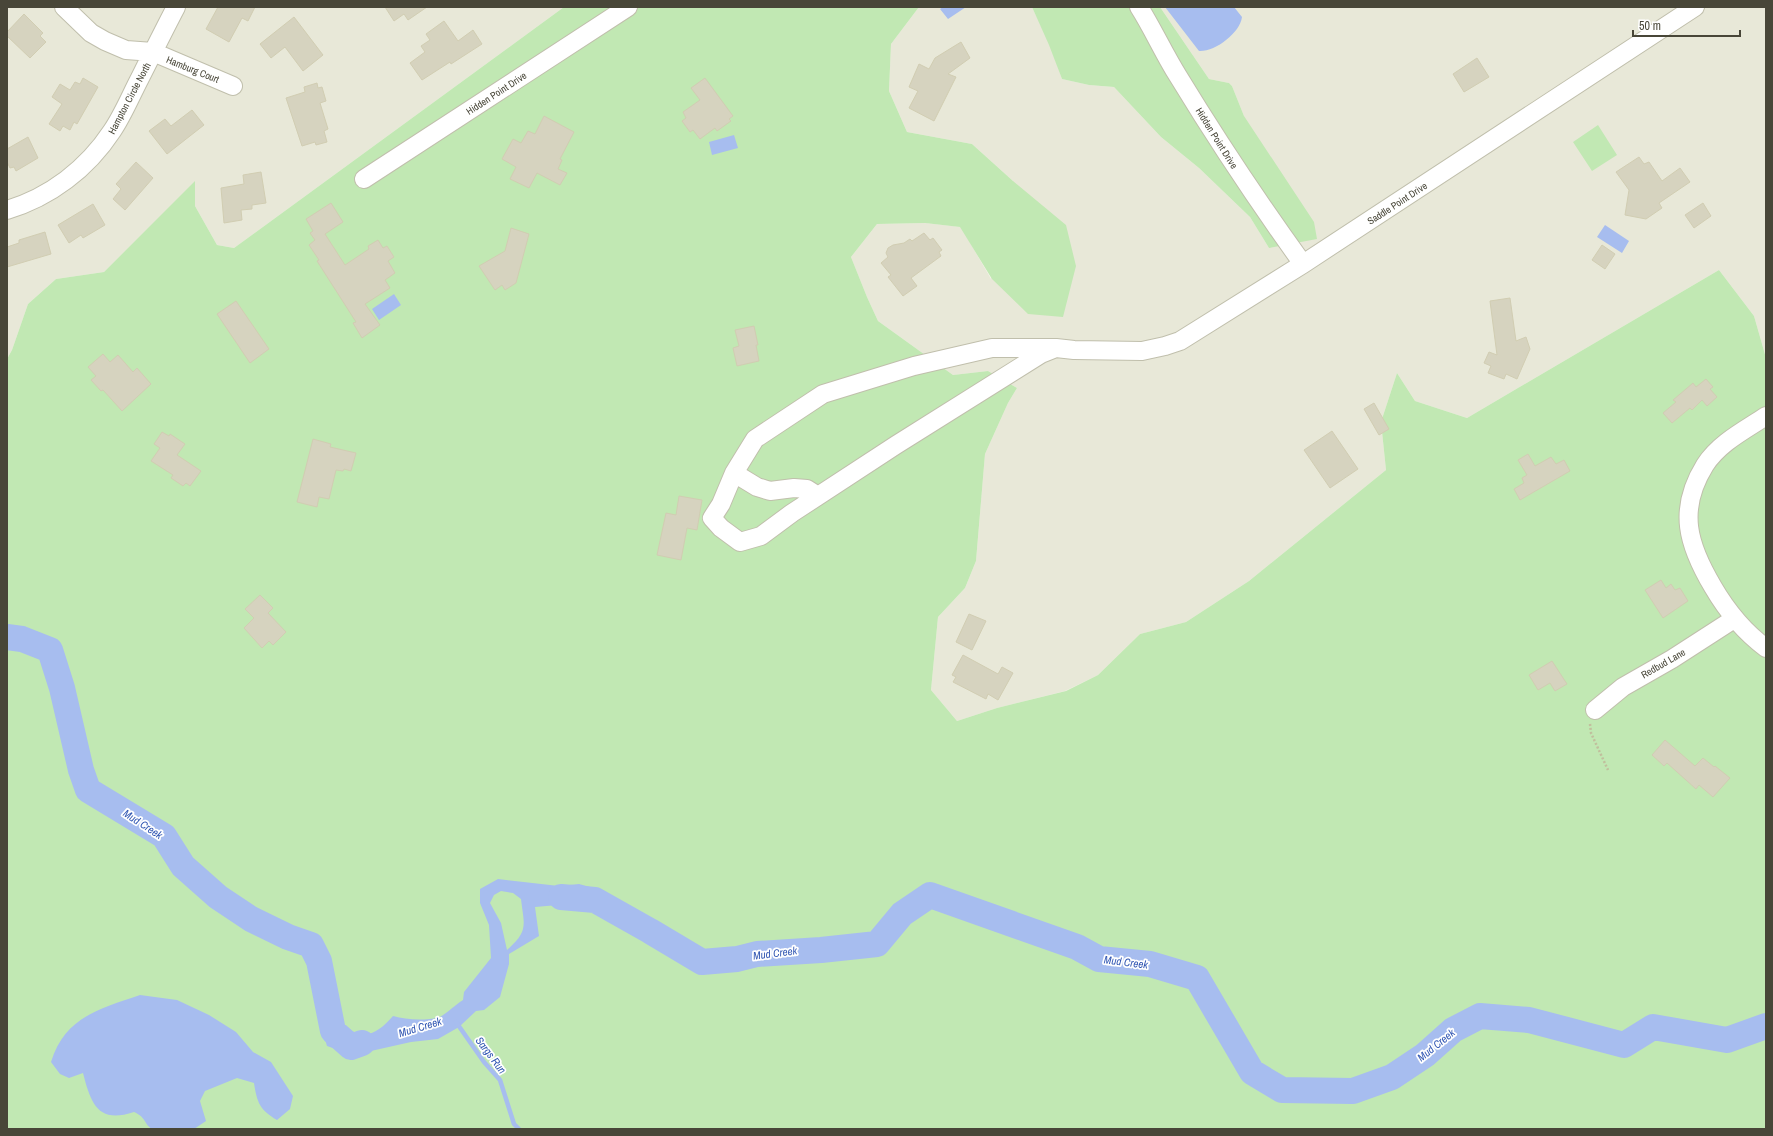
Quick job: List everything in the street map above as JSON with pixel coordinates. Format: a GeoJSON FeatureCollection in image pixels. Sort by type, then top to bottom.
{"type":"FeatureCollection","features":[{"type":"Feature","properties":{"kind":"street","name":"Hamburg Court"},"geometry":{"type":"LineString","coordinates":[[64,7],[90,33],[105,41],[126,50],[153,52],[234,86]]}},
{"type":"Feature","properties":{"kind":"street","name":"Hampton Circle North"},"geometry":{"type":"LineString","coordinates":[[7,210],[28,203],[56,187],[77,171],[96,152],[119,120],[176,7]]}},
{"type":"Feature","properties":{"kind":"street","name":"Hidden Point Drive"},"geometry":{"type":"LineString","coordinates":[[364,179],[628,7]]}},
{"type":"Feature","properties":{"kind":"street","name":"Hidden Point Drive"},"geometry":{"type":"LineString","coordinates":[[1139,7],[1176,74],[1245,183],[1303,264]]}},
{"type":"Feature","properties":{"kind":"street","name":"Saddle Point Drive"},"geometry":{"type":"LineString","coordinates":[[818,496],[761,536],[740,542],[712,518],[721,504],[734,473],[755,438],[823,394],[914,366],[992,348],[1056,348],[1083,351],[1142,351],[1171,344],[1188,336],[1303,264],[1695,7]]}},
{"type":"Feature","properties":{"kind":"street"},"geometry":{"type":"LineString","coordinates":[[734,473],[757,487],[770,491],[807,489],[818,496],[1041,354],[1056,348]]}},
{"type":"Feature","properties":{"kind":"street"},"geometry":{"type":"LineString","coordinates":[[1766,416],[1723,445],[1709,460],[1696,483],[1689,508],[1692,547],[1700,566],[1734,618],[1752,638],[1766,648]]}},
{"type":"Feature","properties":{"kind":"street","name":"Redbud Lane"},"geometry":{"type":"LineString","coordinates":[[1596,710],[1623,687],[1672,659],[1734,618]]}},
{"type":"Feature","properties":{"kind":"path"},"geometry":{"type":"LineString","coordinates":[[1596,710],[1592,715],[1590,722],[1591,733],[1608,770]]}},
{"type":"Feature","properties":{"kind":"shaded area"},"geometry":{"type":"Polygon","coordinates":[[[7,7],[564,7],[234,248],[217,245],[195,206],[195,182],[104,272],[56,279],[28,304],[12,350],[7,359],[7,7]]]}},
{"type":"Feature","properties":{"kind":"shaded area"},"geometry":{"type":"Polygon","coordinates":[[[919,7],[1032,7],[1050,45],[1062,79],[1089,85],[1114,87],[1161,137],[1199,168],[1250,217],[1269,248],[1244,116],[1232,86],[1229,83],[1209,79],[1160,7],[1766,7],[1766,358],[1754,316],[1719,270],[1467,418],[1415,401],[1397,373],[1381,422],[1386,470],[1249,581],[1186,622],[1140,634],[1098,675],[1065,691],[997,708],[957,721],[931,690],[938,617],[965,588],[976,561],[985,454],[1008,403],[1017,388],[988,371],[953,375],[878,321],[851,257],[877,224],[925,223],[961,227],[991,279],[1013,181],[972,144],[907,132],[889,91],[891,44],[919,7]]]}},
{"type":"Feature","properties":{"kind":"green space"},"geometry":{"type":"Polygon","coordinates":[[[564,7],[919,7],[891,44],[889,91],[907,132],[972,144],[1013,181],[1066,225],[1076,266],[1063,317],[1028,314],[992,279],[960,227],[925,223],[877,224],[851,257],[878,321],[953,375],[988,371],[1017,388],[1008,403],[985,454],[976,561],[965,588],[938,617],[931,690],[957,721],[997,708],[1066,691],[1098,675],[1140,634],[1186,622],[1249,581],[1386,470],[1381,422],[1397,373],[1415,401],[1467,418],[1719,270],[1754,316],[1766,358],[1766,1129],[7,1129],[7,359],[12,350],[28,304],[56,279],[104,272],[195,181],[195,206],[217,245],[234,248],[564,7]]]}},
{"type":"Feature","properties":{"kind":"green space"},"geometry":{"type":"Polygon","coordinates":[[[1032,7],[1160,7],[1209,79],[1229,83],[1232,86],[1244,116],[1314,222],[1317,239],[1269,248],[1250,217],[1199,168],[1161,137],[1114,87],[1089,85],[1062,79],[1032,7]]]}},
{"type":"Feature","properties":{"kind":"green space"},"geometry":{"type":"Polygon","coordinates":[[[1598,125],[1617,155],[1592,171],[1573,142],[1598,125]]]}},
{"type":"Feature","properties":{"kind":"water"},"geometry":{"type":"Polygon","coordinates":[[[943,7],[966,7],[948,19],[940,9],[943,7]]]}},
{"type":"Feature","properties":{"kind":"water"},"geometry":{"type":"Polygon","coordinates":[[[1165,7],[1234,7],[1242,17],[1237,29],[1226,40],[1212,48],[1199,51],[1165,7]]]}},
{"type":"Feature","properties":{"kind":"water"},"geometry":{"type":"Polygon","coordinates":[[[734,135],[738,148],[712,155],[709,142],[734,135]]]}},
{"type":"Feature","properties":{"kind":"water"},"geometry":{"type":"Polygon","coordinates":[[[1605,225],[1629,241],[1622,253],[1597,237],[1605,225]]]}},
{"type":"Feature","properties":{"kind":"water"},"geometry":{"type":"Polygon","coordinates":[[[394,294],[401,305],[379,320],[372,309],[394,294]]]}},
{"type":"Feature","properties":{"kind":"water"},"geometry":{"type":"Polygon","coordinates":[[[498,879],[559,886],[579,884],[601,890],[590,909],[558,905],[535,907],[539,936],[509,954],[509,964],[500,997],[484,1010],[476,1011],[459,1027],[438,1039],[411,1042],[353,1055],[327,1046],[324,1036],[346,1027],[359,1034],[371,1033],[382,1027],[393,1016],[416,1020],[440,1017],[463,1000],[464,992],[491,958],[489,925],[480,903],[480,889],[498,879]],[[501,891],[494,895],[490,903],[501,923],[507,950],[519,938],[524,922],[521,899],[513,893],[501,891]]]}},
{"type":"Feature","properties":{"kind":"water"},"geometry":{"type":"Polygon","coordinates":[[[140,995],[177,1000],[209,1015],[236,1032],[253,1052],[271,1062],[293,1096],[290,1109],[277,1120],[267,1113],[260,1105],[256,1096],[254,1083],[237,1078],[205,1091],[200,1101],[206,1121],[194,1129],[152,1129],[147,1125],[141,1116],[134,1112],[122,1115],[112,1115],[104,1113],[98,1109],[89,1094],[83,1073],[69,1078],[60,1074],[51,1062],[57,1047],[65,1035],[85,1017],[98,1010],[140,995]]]}},
{"type":"Feature","properties":{"kind":"building"},"geometry":{"type":"Polygon","coordinates":[[[218,7],[255,7],[248,21],[242,18],[229,42],[206,29],[218,7]]]}},
{"type":"Feature","properties":{"kind":"building"},"geometry":{"type":"Polygon","coordinates":[[[385,7],[427,7],[408,20],[404,14],[394,21],[385,7]]]}},
{"type":"Feature","properties":{"kind":"building"},"geometry":{"type":"Polygon","coordinates":[[[24,14],[43,33],[40,36],[46,42],[30,58],[7,36],[7,32],[24,14]]]}},
{"type":"Feature","properties":{"kind":"building"},"geometry":{"type":"Polygon","coordinates":[[[294,17],[323,55],[303,71],[285,47],[271,58],[260,44],[294,17]]]}},
{"type":"Feature","properties":{"kind":"building"},"geometry":{"type":"Polygon","coordinates":[[[444,21],[458,41],[473,30],[482,44],[451,64],[450,62],[422,80],[410,63],[425,52],[421,46],[430,40],[426,34],[444,21]]]}},
{"type":"Feature","properties":{"kind":"building"},"geometry":{"type":"Polygon","coordinates":[[[961,42],[970,58],[948,74],[956,77],[934,121],[909,108],[918,91],[909,87],[919,64],[929,69],[935,58],[961,42]]]}},
{"type":"Feature","properties":{"kind":"building"},"geometry":{"type":"Polygon","coordinates":[[[1477,58],[1489,77],[1464,92],[1453,74],[1477,58]]]}},
{"type":"Feature","properties":{"kind":"building"},"geometry":{"type":"Polygon","coordinates":[[[83,78],[98,87],[77,124],[74,122],[70,130],[63,126],[60,131],[49,124],[62,104],[52,97],[60,84],[70,90],[75,82],[80,84],[83,78]]]}},
{"type":"Feature","properties":{"kind":"building"},"geometry":{"type":"Polygon","coordinates":[[[705,78],[733,116],[729,119],[731,121],[717,131],[715,128],[700,139],[693,130],[690,132],[682,121],[686,118],[683,112],[700,100],[691,88],[705,78]]]}},
{"type":"Feature","properties":{"kind":"building"},"geometry":{"type":"Polygon","coordinates":[[[317,83],[318,88],[322,87],[326,101],[320,103],[328,129],[324,131],[327,142],[316,145],[315,142],[302,146],[286,98],[305,92],[304,87],[317,83]]]}},
{"type":"Feature","properties":{"kind":"building"},"geometry":{"type":"Polygon","coordinates":[[[192,110],[204,125],[167,154],[149,131],[165,119],[171,126],[192,110]]]}},
{"type":"Feature","properties":{"kind":"building"},"geometry":{"type":"Polygon","coordinates":[[[544,116],[574,132],[560,159],[562,160],[558,169],[567,173],[560,185],[537,173],[529,188],[510,179],[516,167],[502,159],[513,139],[521,143],[528,131],[535,134],[544,116]]]}},
{"type":"Feature","properties":{"kind":"building"},"geometry":{"type":"Polygon","coordinates":[[[28,137],[38,158],[16,171],[14,167],[10,168],[7,162],[7,149],[28,137]]]}},
{"type":"Feature","properties":{"kind":"building"},"geometry":{"type":"Polygon","coordinates":[[[1639,157],[1644,164],[1649,162],[1662,181],[1680,168],[1690,182],[1659,203],[1662,208],[1646,219],[1625,215],[1629,190],[1616,172],[1639,157]]]}},
{"type":"Feature","properties":{"kind":"building"},"geometry":{"type":"Polygon","coordinates":[[[136,162],[153,178],[125,210],[113,199],[121,189],[116,184],[136,162]]]}},
{"type":"Feature","properties":{"kind":"building"},"geometry":{"type":"Polygon","coordinates":[[[261,172],[266,203],[252,205],[252,209],[241,210],[242,220],[224,223],[221,188],[244,184],[243,175],[261,172]]]}},
{"type":"Feature","properties":{"kind":"building"},"geometry":{"type":"Polygon","coordinates":[[[331,203],[343,222],[325,234],[345,265],[369,249],[368,246],[378,240],[383,248],[387,246],[394,257],[388,261],[395,273],[385,280],[390,288],[365,304],[380,325],[362,338],[353,323],[356,322],[317,261],[319,260],[309,245],[315,240],[310,233],[313,231],[306,219],[331,203]]]}},
{"type":"Feature","properties":{"kind":"building"},"geometry":{"type":"Polygon","coordinates":[[[1703,203],[1711,216],[1694,228],[1685,215],[1703,203]]]}},
{"type":"Feature","properties":{"kind":"building"},"geometry":{"type":"Polygon","coordinates":[[[93,204],[105,225],[83,238],[81,235],[69,243],[58,225],[93,204]]]}},
{"type":"Feature","properties":{"kind":"building"},"geometry":{"type":"Polygon","coordinates":[[[511,228],[529,234],[516,283],[505,290],[502,285],[495,290],[479,266],[505,251],[511,228]]]}},
{"type":"Feature","properties":{"kind":"building"},"geometry":{"type":"Polygon","coordinates":[[[45,232],[51,254],[7,267],[7,247],[19,243],[19,240],[45,232]]]}},
{"type":"Feature","properties":{"kind":"building"},"geometry":{"type":"Polygon","coordinates":[[[924,233],[930,240],[933,238],[942,250],[939,252],[941,256],[911,278],[917,286],[903,296],[888,277],[891,275],[881,263],[888,257],[886,253],[888,248],[893,245],[904,243],[910,239],[912,241],[924,233]]]}},
{"type":"Feature","properties":{"kind":"building"},"geometry":{"type":"Polygon","coordinates":[[[1602,245],[1615,254],[1605,269],[1592,260],[1602,245]]]}},
{"type":"Feature","properties":{"kind":"building"},"geometry":{"type":"Polygon","coordinates":[[[1510,298],[1516,341],[1526,337],[1530,349],[1517,379],[1506,374],[1504,379],[1488,373],[1491,366],[1484,363],[1489,352],[1497,355],[1490,301],[1510,298]]]}},
{"type":"Feature","properties":{"kind":"building"},"geometry":{"type":"Polygon","coordinates":[[[236,301],[269,349],[250,363],[217,314],[236,301]]]}},
{"type":"Feature","properties":{"kind":"building"},"geometry":{"type":"Polygon","coordinates":[[[754,326],[758,345],[756,345],[759,361],[737,366],[733,348],[739,346],[735,330],[754,326]]]}},
{"type":"Feature","properties":{"kind":"building"},"geometry":{"type":"Polygon","coordinates":[[[103,354],[110,362],[118,355],[133,372],[137,368],[151,384],[122,411],[103,390],[101,391],[91,380],[96,376],[88,367],[103,354]]]}},
{"type":"Feature","properties":{"kind":"building"},"geometry":{"type":"Polygon","coordinates":[[[1706,379],[1713,387],[1710,389],[1717,397],[1707,406],[1702,400],[1692,410],[1690,408],[1672,423],[1663,413],[1676,402],[1673,400],[1693,383],[1696,387],[1706,379]]]}},
{"type":"Feature","properties":{"kind":"building"},"geometry":{"type":"Polygon","coordinates":[[[1374,403],[1389,429],[1379,435],[1364,409],[1374,403]]]}},
{"type":"Feature","properties":{"kind":"building"},"geometry":{"type":"Polygon","coordinates":[[[1332,431],[1358,469],[1330,488],[1304,450],[1332,431]]]}},
{"type":"Feature","properties":{"kind":"building"},"geometry":{"type":"Polygon","coordinates":[[[162,432],[169,436],[170,434],[185,444],[177,455],[201,471],[190,486],[186,483],[183,486],[171,478],[173,475],[151,461],[160,448],[154,444],[162,432]]]}},
{"type":"Feature","properties":{"kind":"building"},"geometry":{"type":"Polygon","coordinates":[[[313,439],[331,444],[330,447],[356,453],[351,471],[344,469],[343,471],[336,470],[329,499],[319,497],[317,507],[297,502],[313,439]]]}},
{"type":"Feature","properties":{"kind":"building"},"geometry":{"type":"Polygon","coordinates":[[[1528,454],[1535,466],[1551,457],[1556,464],[1564,460],[1570,471],[1520,500],[1514,489],[1524,483],[1522,478],[1527,475],[1518,460],[1528,454]]]}},
{"type":"Feature","properties":{"kind":"building"},"geometry":{"type":"Polygon","coordinates":[[[679,496],[702,500],[697,530],[687,528],[681,560],[657,555],[666,513],[676,515],[679,496]]]}},
{"type":"Feature","properties":{"kind":"building"},"geometry":{"type":"Polygon","coordinates":[[[1661,580],[1666,588],[1671,584],[1675,590],[1680,588],[1688,601],[1663,618],[1645,590],[1661,580]]]}},
{"type":"Feature","properties":{"kind":"building"},"geometry":{"type":"Polygon","coordinates":[[[260,595],[273,608],[268,613],[286,632],[273,645],[269,641],[262,648],[244,628],[254,618],[245,609],[260,595]]]}},
{"type":"Feature","properties":{"kind":"building"},"geometry":{"type":"Polygon","coordinates":[[[969,614],[986,621],[972,650],[956,642],[969,614]]]}},
{"type":"Feature","properties":{"kind":"building"},"geometry":{"type":"Polygon","coordinates":[[[963,655],[998,674],[1002,667],[1013,673],[998,700],[988,694],[986,699],[953,682],[956,677],[952,675],[963,655]]]}},
{"type":"Feature","properties":{"kind":"building"},"geometry":{"type":"Polygon","coordinates":[[[1552,661],[1567,684],[1555,691],[1550,683],[1538,690],[1529,675],[1552,661]]]}},
{"type":"Feature","properties":{"kind":"building"},"geometry":{"type":"Polygon","coordinates":[[[1665,740],[1695,766],[1703,758],[1730,778],[1713,797],[1699,785],[1696,789],[1667,763],[1664,766],[1652,755],[1665,740]]]}},
{"type":"Feature","properties":{"kind":"waterway","name":"Mud Creek"},"geometry":{"type":"LineString","coordinates":[[7,637],[22,639],[50,650],[62,688],[81,770],[88,790],[164,836],[183,866],[218,897],[251,919],[288,937],[311,945],[319,961],[333,1031],[351,1047],[362,1043]]}},
{"type":"Feature","properties":{"kind":"waterway","name":"Mud Creek"},"geometry":{"type":"LineString","coordinates":[[561,897],[595,900],[702,962],[737,959],[757,954],[821,950],[877,944],[902,914],[930,895],[1077,947],[1099,959],[1150,964],[1197,978],[1252,1072],[1282,1090],[1353,1091],[1392,1077],[1425,1055],[1453,1030],[1480,1016],[1529,1020],[1624,1045],[1653,1027],[1727,1040],[1766,1026]]}},
{"type":"Feature","properties":{"kind":"waterway","name":"Sargs Run"},"geometry":{"type":"LineString","coordinates":[[456,1022],[484,1062],[500,1080],[514,1124],[519,1129]]}}]}
